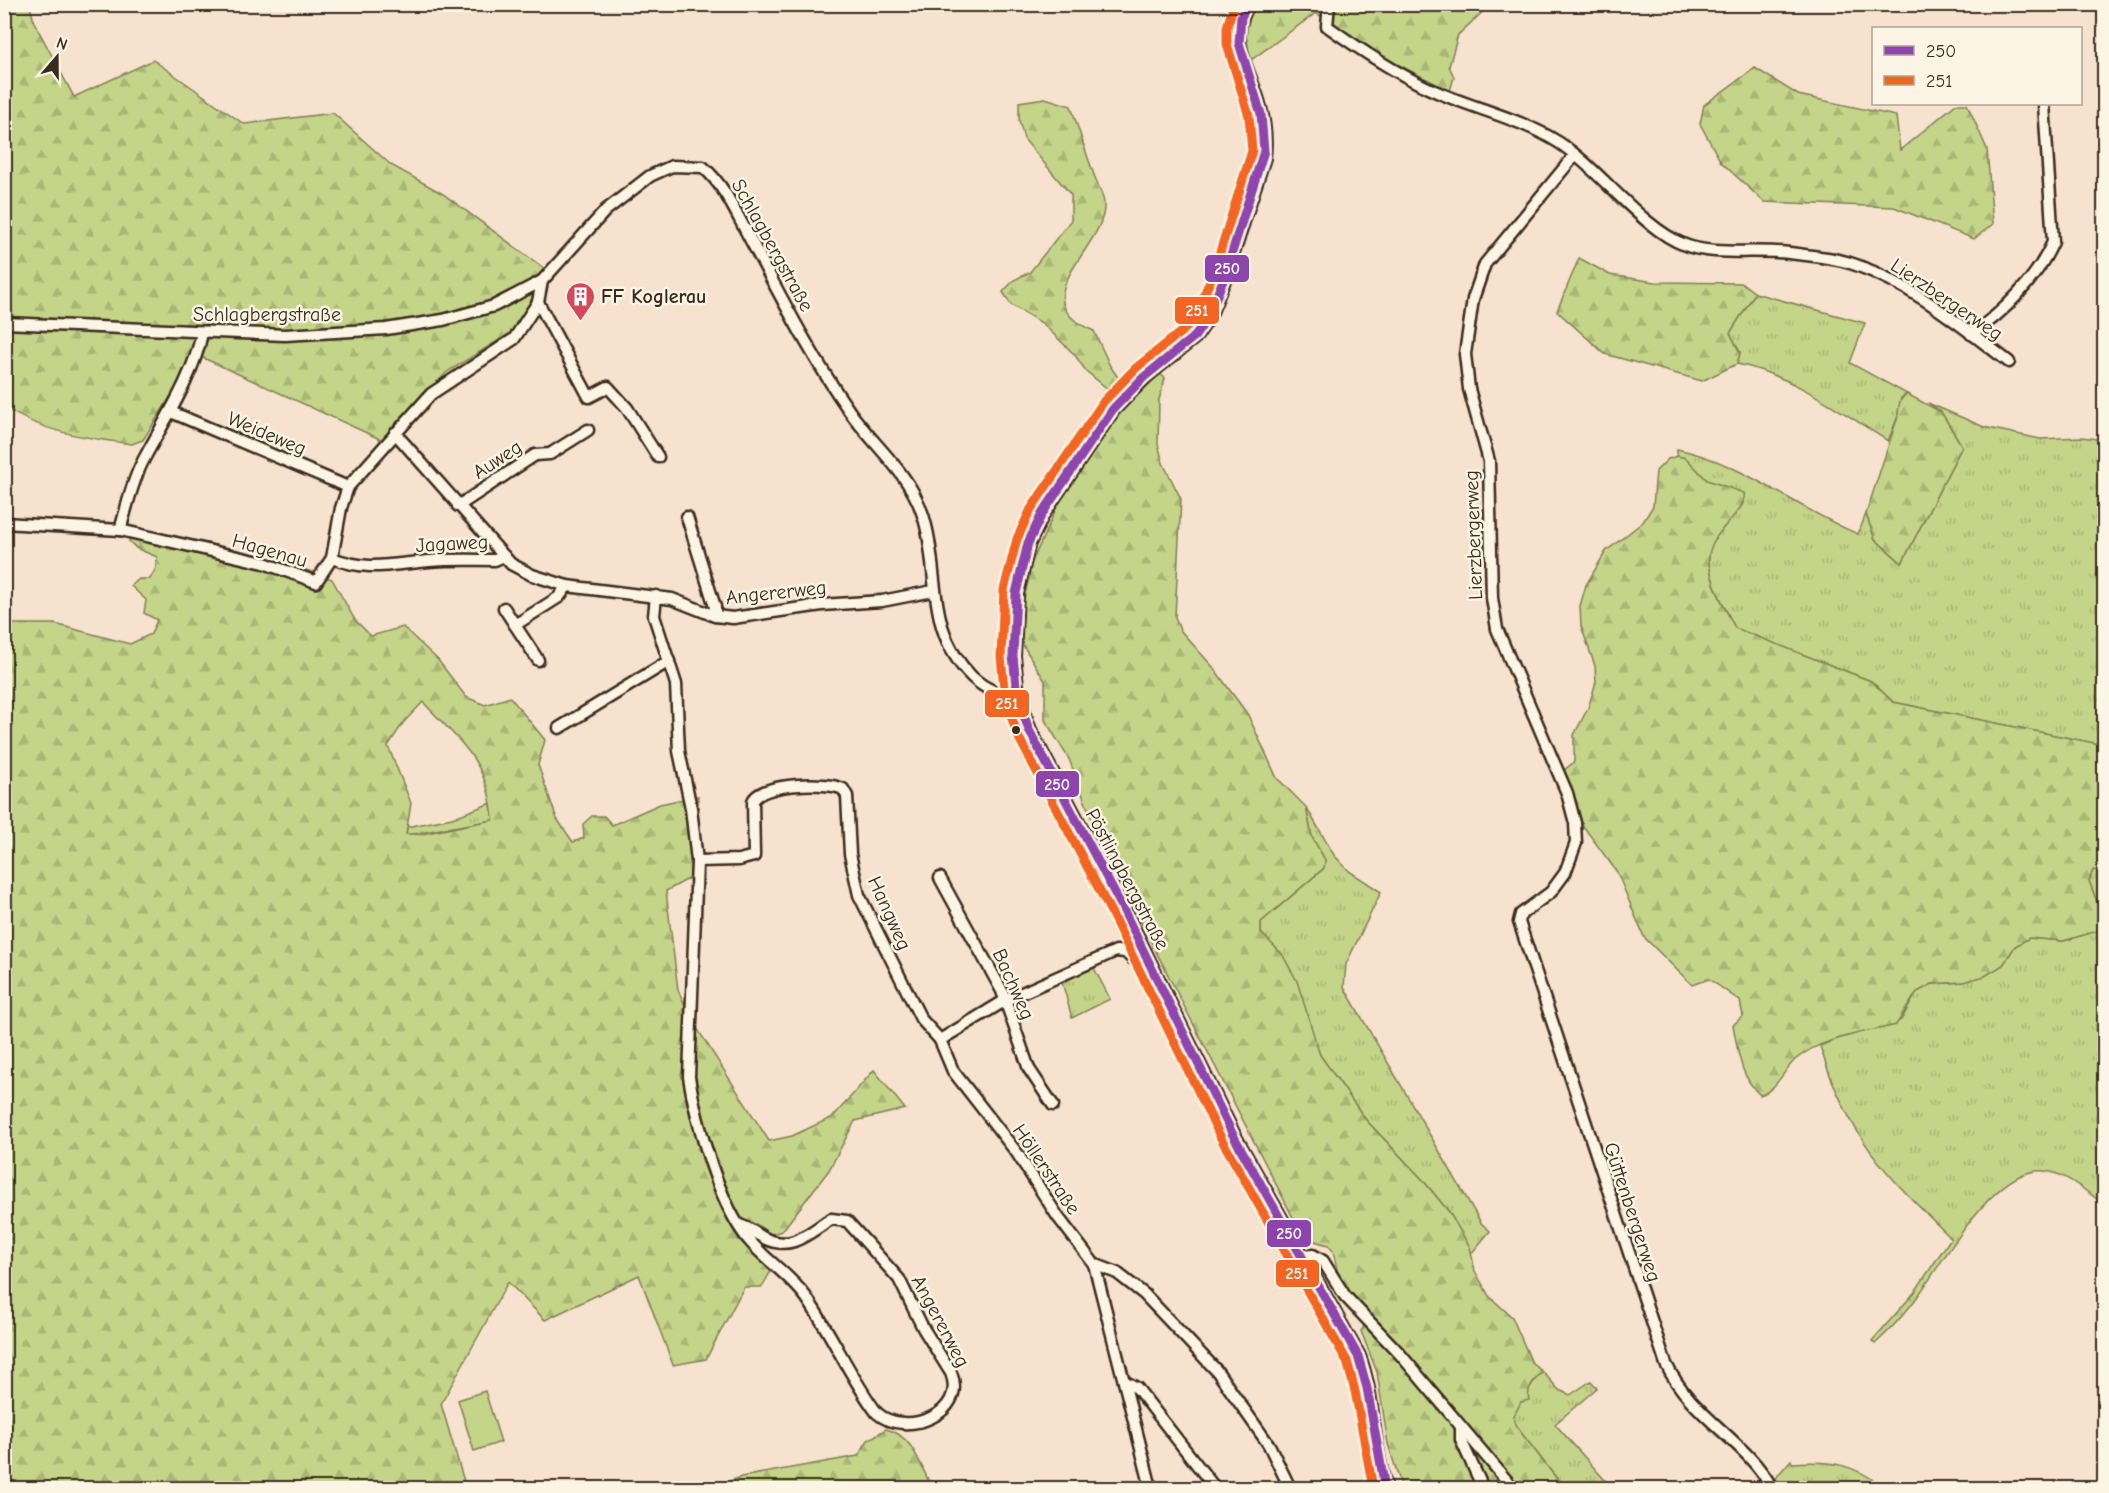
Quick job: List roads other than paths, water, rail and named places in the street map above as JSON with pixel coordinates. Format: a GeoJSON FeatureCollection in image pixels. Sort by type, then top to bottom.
{"type":"FeatureCollection","features":[{"type":"Feature","properties":{"kind":"main road","name":"Pöstlingbergstraße"},"geometry":{"type":"LineString","coordinates":[[1248,4],[1239,21],[1238,48],[1259,105],[1265,138],[1263,159],[1224,278],[1208,317],[1195,336],[1144,377],[1113,409],[1042,514],[1026,552],[1016,593],[1013,656],[1017,695],[1029,730],[1152,968],[1237,1143],[1350,1340],[1362,1367],[1368,1391],[1374,1447],[1385,1488]]}},
{"type":"Feature","properties":{"kind":"street","name":"Lierzbergerweg"},"geometry":{"type":"LineString","coordinates":[[1329,4],[1328,26],[1401,75],[1429,89],[1541,132],[1575,154],[1652,224],[1684,245],[1700,249],[1767,250],[1829,258],[1854,264],[1903,286],[2009,362]]}},
{"type":"Feature","properties":{"kind":"street"},"geometry":{"type":"LineString","coordinates":[[1971,334],[2004,309],[2046,257],[2053,242],[2044,105]]}},
{"type":"Feature","properties":{"kind":"street","name":"Lierzbergerweg"},"geometry":{"type":"LineString","coordinates":[[1521,914],[1551,892],[1565,873],[1576,843],[1575,823],[1567,793],[1497,629],[1492,598],[1489,461],[1469,389],[1465,354],[1473,299],[1485,264],[1575,154]]}},
{"type":"Feature","properties":{"kind":"street","name":"Schlagbergstraße"},"geometry":{"type":"LineString","coordinates":[[4,323],[285,335],[386,329],[471,313],[494,306],[542,281],[606,210],[643,180],[672,165],[703,167],[725,193],[783,301],[838,394],[900,472],[915,496],[924,523],[933,591],[946,641],[960,663],[988,689],[1004,695],[1017,695]]}},
{"type":"Feature","properties":{"kind":"street","name":"Hagenau"},"geometry":{"type":"LineString","coordinates":[[4,523],[120,530],[264,563],[316,582],[332,558],[341,508],[348,487],[431,394],[507,345],[521,330],[538,302],[542,291],[542,281]]}},
{"type":"Feature","properties":{"kind":"street"},"geometry":{"type":"LineString","coordinates":[[538,302],[589,397],[608,387],[627,408],[658,457]]}},
{"type":"Feature","properties":{"kind":"street"},"geometry":{"type":"LineString","coordinates":[[120,530],[143,460],[171,412],[198,352],[202,333]]}},
{"type":"Feature","properties":{"kind":"street","name":"Weideweg"},"geometry":{"type":"LineString","coordinates":[[171,412],[348,487]]}},
{"type":"Feature","properties":{"kind":"street","name":"Auweg"},"geometry":{"type":"LineString","coordinates":[[458,506],[536,454],[550,454],[588,430]]}},
{"type":"Feature","properties":{"kind":"street"},"geometry":{"type":"LineString","coordinates":[[395,433],[504,556]]}},
{"type":"Feature","properties":{"kind":"street"},"geometry":{"type":"LineString","coordinates":[[687,517],[715,607],[715,616]]}},
{"type":"Feature","properties":{"kind":"street","name":"Jagaweg"},"geometry":{"type":"LineString","coordinates":[[332,558],[355,567],[370,568],[430,561],[495,560],[504,556],[522,571],[567,586],[656,596]]}},
{"type":"Feature","properties":{"kind":"street"},"geometry":{"type":"LineString","coordinates":[[515,625],[559,597],[567,586]]}},
{"type":"Feature","properties":{"kind":"street","name":"Angererweg"},"geometry":{"type":"LineString","coordinates":[[739,1225],[773,1242],[789,1244],[805,1238],[831,1219],[847,1221],[899,1279],[923,1328],[951,1372],[954,1379],[952,1393],[943,1409],[928,1421],[906,1425],[889,1421],[877,1413],[806,1298],[788,1276],[753,1244],[739,1225],[718,1179],[696,1112],[690,1077],[696,861],[691,808],[678,741],[676,684],[654,616],[656,596],[678,600],[715,616],[742,617],[822,605],[876,602],[933,591]]}},
{"type":"Feature","properties":{"kind":"street"},"geometry":{"type":"LineString","coordinates":[[504,608],[538,660]]}},
{"type":"Feature","properties":{"kind":"street"},"geometry":{"type":"LineString","coordinates":[[559,728],[669,661]]}},
{"type":"Feature","properties":{"kind":"street","name":"Hangweg"},"geometry":{"type":"LineString","coordinates":[[696,861],[739,860],[754,856],[753,801],[763,791],[802,784],[843,789],[846,796],[851,861],[859,895],[921,1019],[940,1040]]}},
{"type":"Feature","properties":{"kind":"street","name":"Bachweg"},"geometry":{"type":"LineString","coordinates":[[940,878],[1006,1000],[1029,1069],[1053,1105]]}},
{"type":"Feature","properties":{"kind":"street","name":"Güttenbergerweg"},"geometry":{"type":"LineString","coordinates":[[1521,914],[1519,919],[1522,933],[1666,1364],[1689,1402],[1753,1461],[1772,1488]]}},
{"type":"Feature","properties":{"kind":"street"},"geometry":{"type":"LineString","coordinates":[[940,1040],[1006,1000],[1116,951],[1125,952],[1144,969],[1152,968]]}},
{"type":"Feature","properties":{"kind":"street","name":"Höllerstraße"},"geometry":{"type":"LineString","coordinates":[[940,1040],[953,1071],[1017,1153],[1058,1217],[1094,1264],[1117,1273],[1133,1285],[1202,1354],[1262,1434],[1290,1488]]}},
{"type":"Feature","properties":{"kind":"street"},"geometry":{"type":"LineString","coordinates":[[1302,1256],[1313,1255],[1323,1261],[1342,1291],[1400,1354],[1513,1488]]}},
{"type":"Feature","properties":{"kind":"street"},"geometry":{"type":"LineString","coordinates":[[1094,1264],[1151,1488]]}},
{"type":"Feature","properties":{"kind":"street"},"geometry":{"type":"LineString","coordinates":[[1124,1381],[1137,1388],[1215,1488]]}},
{"type":"Feature","properties":{"kind":"street"},"geometry":{"type":"LineString","coordinates":[[1461,1428],[1461,1440],[1483,1488]]}},
{"type":"Feature","properties":{"kind":"place","name":"FF Koglerau"},"geometry":{"type":"Point","coordinates":[580,322]}}]}
